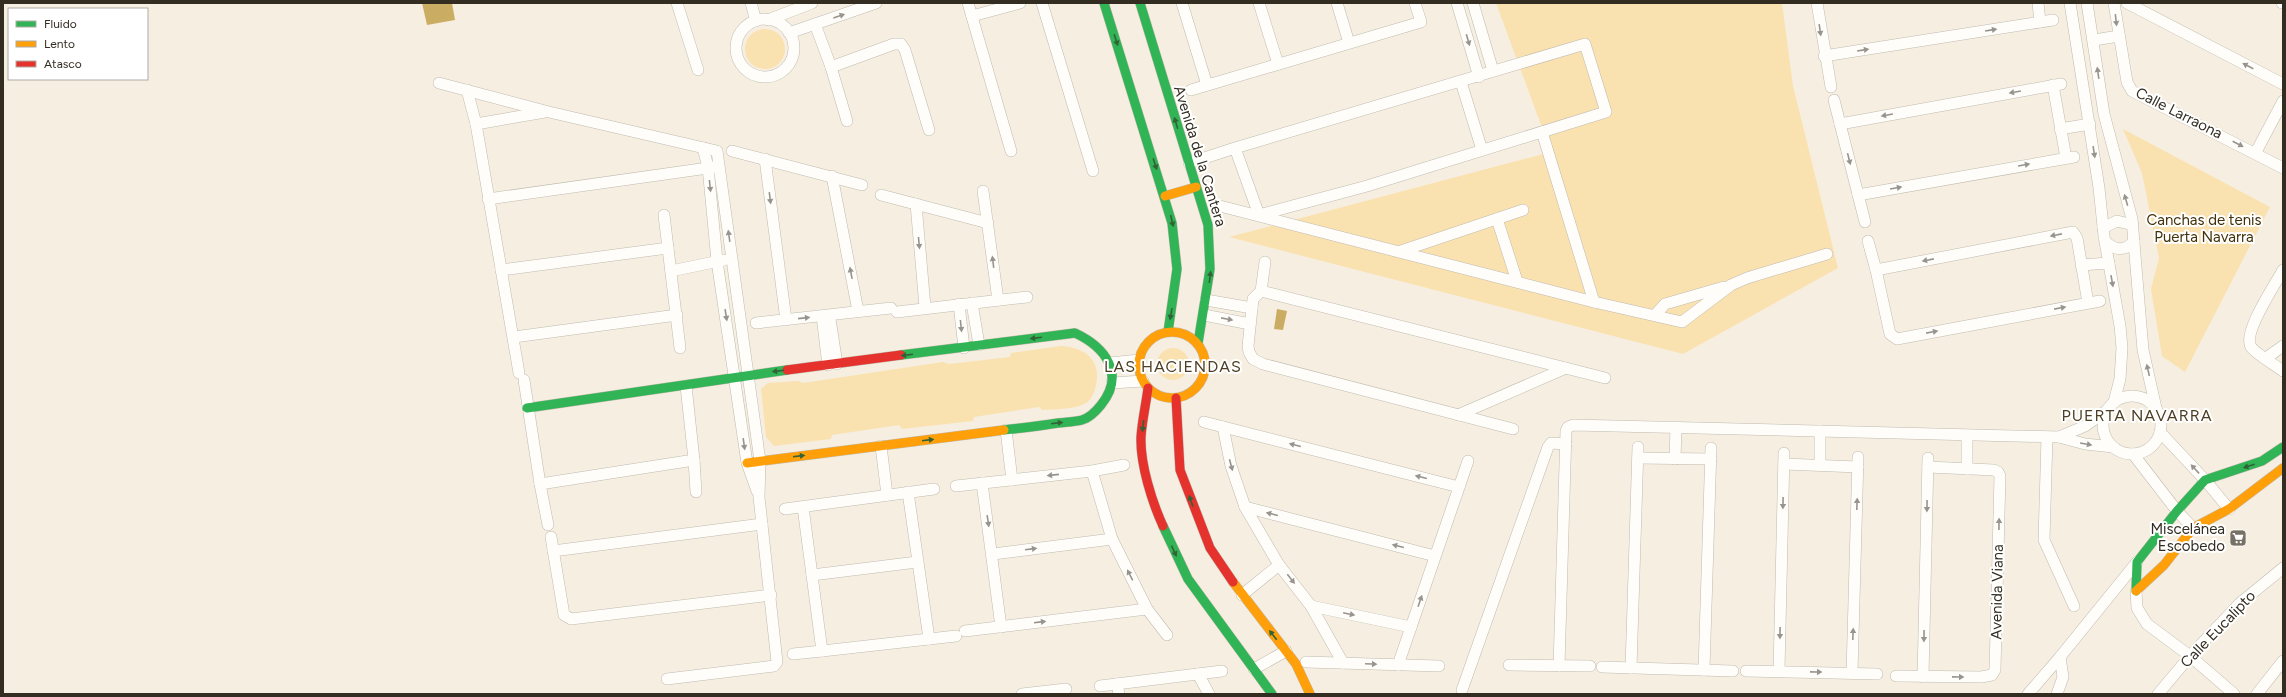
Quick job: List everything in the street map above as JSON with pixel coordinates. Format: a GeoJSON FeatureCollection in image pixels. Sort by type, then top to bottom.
{"type":"FeatureCollection","features":[{"type":"Feature","properties":{"kind":"street"},"geometry":{"type":"LineString","coordinates":[[677,3],[698,70]]}},
{"type":"Feature","properties":{"kind":"street"},"geometry":{"type":"LineString","coordinates":[[751,3],[756,21]]}},
{"type":"Feature","properties":{"kind":"street"},"geometry":{"type":"LineString","coordinates":[[768,20],[780,24],[789,33],[794,51],[791,60],[778,74],[759,76],[742,66],[736,48],[742,30],[756,21],[768,20],[812,3]]}},
{"type":"Feature","properties":{"kind":"street"},"geometry":{"type":"LineString","coordinates":[[789,33],[876,3]]}},
{"type":"Feature","properties":{"kind":"street"},"geometry":{"type":"LineString","coordinates":[[968,3],[1011,151]]}},
{"type":"Feature","properties":{"kind":"street"},"geometry":{"type":"LineString","coordinates":[[972,16],[1020,3]]}},
{"type":"Feature","properties":{"kind":"street"},"geometry":{"type":"LineString","coordinates":[[1042,3],[1093,171]]}},
{"type":"Feature","properties":{"kind":"street"},"geometry":{"type":"LineString","coordinates":[[1104,3],[1165,196],[1175,235],[1177,269],[1168,332]]}},
{"type":"Feature","properties":{"kind":"street","name":"Avenida de la Cantera"},"geometry":{"type":"LineString","coordinates":[[1140,3],[1208,225],[1211,248],[1210,276],[1198,343]]}},
{"type":"Feature","properties":{"kind":"street"},"geometry":{"type":"LineString","coordinates":[[1182,3],[1207,85]]}},
{"type":"Feature","properties":{"kind":"street"},"geometry":{"type":"LineString","coordinates":[[1259,3],[1278,64]]}},
{"type":"Feature","properties":{"kind":"street"},"geometry":{"type":"LineString","coordinates":[[1337,3],[1349,43]]}},
{"type":"Feature","properties":{"kind":"street"},"geometry":{"type":"LineString","coordinates":[[1191,90],[1421,22],[1415,3]]}},
{"type":"Feature","properties":{"kind":"street"},"geometry":{"type":"LineString","coordinates":[[1458,3],[1479,77]]}},
{"type":"Feature","properties":{"kind":"street"},"geometry":{"type":"LineString","coordinates":[[1473,3],[1494,71]]}},
{"type":"Feature","properties":{"kind":"street"},"geometry":{"type":"LineString","coordinates":[[1817,3],[1824,56],[1831,86]]}},
{"type":"Feature","properties":{"kind":"street"},"geometry":{"type":"LineString","coordinates":[[2038,3],[2040,22]]}},
{"type":"Feature","properties":{"kind":"street"},"geometry":{"type":"LineString","coordinates":[[2070,3],[2090,124],[2122,348],[2120,379],[2114,402]]}},
{"type":"Feature","properties":{"kind":"street"},"geometry":{"type":"LineString","coordinates":[[1559,666],[1566,431],[1568,427],[1573,425],[2059,437],[2084,444],[2113,447],[2121,452],[2133,454],[2145,451],[2155,443],[2160,432],[2161,420],[2156,408],[2143,350],[2133,226],[2104,114],[2094,40],[2087,3]]}},
{"type":"Feature","properties":{"kind":"street","name":"Calle Larraona"},"geometry":{"type":"LineString","coordinates":[[2114,3],[2127,82],[2132,91],[2256,152],[2283,168]]}},
{"type":"Feature","properties":{"kind":"street"},"geometry":{"type":"LineString","coordinates":[[2127,3],[2283,84]]}},
{"type":"Feature","properties":{"kind":"street"},"geometry":{"type":"LineString","coordinates":[[1824,56],[2053,20]]}},
{"type":"Feature","properties":{"kind":"street"},"geometry":{"type":"LineString","coordinates":[[815,24],[831,67],[847,121]]}},
{"type":"Feature","properties":{"kind":"street"},"geometry":{"type":"LineString","coordinates":[[2094,40],[2119,36]]}},
{"type":"Feature","properties":{"kind":"street"},"geometry":{"type":"LineString","coordinates":[[831,67],[894,44],[901,44],[905,50],[929,130]]}},
{"type":"Feature","properties":{"kind":"street"},"geometry":{"type":"LineString","coordinates":[[1189,163],[1585,44],[1606,112],[1367,186],[1259,215]]}},
{"type":"Feature","properties":{"kind":"street"},"geometry":{"type":"LineString","coordinates":[[1461,82],[1482,150]]}},
{"type":"Feature","properties":{"kind":"street"},"geometry":{"type":"LineString","coordinates":[[438,83],[549,112],[717,151],[760,461],[759,497],[778,656],[774,666],[667,679]]}},
{"type":"Feature","properties":{"kind":"street"},"geometry":{"type":"LineString","coordinates":[[1840,124],[2057,84],[2060,129],[2070,157],[1858,195]]}},
{"type":"Feature","properties":{"kind":"street"},"geometry":{"type":"LineString","coordinates":[[467,90],[476,124],[488,199],[522,376],[548,525]]}},
{"type":"Feature","properties":{"kind":"street"},"geometry":{"type":"LineString","coordinates":[[1834,100],[1864,222]]}},
{"type":"Feature","properties":{"kind":"street"},"geometry":{"type":"LineString","coordinates":[[2256,152],[2283,100]]}},
{"type":"Feature","properties":{"kind":"street"},"geometry":{"type":"LineString","coordinates":[[476,124],[549,112]]}},
{"type":"Feature","properties":{"kind":"street"},"geometry":{"type":"LineString","coordinates":[[2060,129],[2090,124]]}},
{"type":"Feature","properties":{"kind":"street"},"geometry":{"type":"LineString","coordinates":[[1542,132],[1594,302]]}},
{"type":"Feature","properties":{"kind":"street"},"geometry":{"type":"LineString","coordinates":[[703,148],[708,167],[717,261],[736,377],[747,463],[759,497]]}},
{"type":"Feature","properties":{"kind":"street"},"geometry":{"type":"LineString","coordinates":[[1235,148],[1259,215]]}},
{"type":"Feature","properties":{"kind":"street"},"geometry":{"type":"LineString","coordinates":[[732,151],[862,185]]}},
{"type":"Feature","properties":{"kind":"street"},"geometry":{"type":"LineString","coordinates":[[766,159],[786,320]]}},
{"type":"Feature","properties":{"kind":"street"},"geometry":{"type":"LineString","coordinates":[[488,199],[708,167],[719,167]]}},
{"type":"Feature","properties":{"kind":"street"},"geometry":{"type":"LineString","coordinates":[[832,176],[858,311]]}},
{"type":"Feature","properties":{"kind":"street"},"geometry":{"type":"LineString","coordinates":[[1165,196],[1196,187]]}},
{"type":"Feature","properties":{"kind":"street"},"geometry":{"type":"LineString","coordinates":[[983,191],[998,300]]}},
{"type":"Feature","properties":{"kind":"street"},"geometry":{"type":"LineString","coordinates":[[881,195],[988,223]]}},
{"type":"Feature","properties":{"kind":"street"},"geometry":{"type":"LineString","coordinates":[[916,204],[925,308]]}},
{"type":"Feature","properties":{"kind":"street"},"geometry":{"type":"LineString","coordinates":[[712,206],[725,205]]}},
{"type":"Feature","properties":{"kind":"street"},"geometry":{"type":"LineString","coordinates":[[1220,206],[1594,302],[1656,314],[1682,322],[1731,285]]}},
{"type":"Feature","properties":{"kind":"street"},"geometry":{"type":"LineString","coordinates":[[1400,251],[1523,210]]}},
{"type":"Feature","properties":{"kind":"street"},"geometry":{"type":"LineString","coordinates":[[664,215],[680,348]]}},
{"type":"Feature","properties":{"kind":"street"},"geometry":{"type":"LineString","coordinates":[[1497,219],[1517,281]]}},
{"type":"Feature","properties":{"kind":"street"},"geometry":{"type":"LineString","coordinates":[[2104,228],[2117,221],[2133,226]]}},
{"type":"Feature","properties":{"kind":"street"},"geometry":{"type":"LineString","coordinates":[[1876,270],[2072,232],[2076,235],[2088,303]]}},
{"type":"Feature","properties":{"kind":"street"},"geometry":{"type":"LineString","coordinates":[[1868,241],[1890,334],[1897,339],[2100,301]]}},
{"type":"Feature","properties":{"kind":"street"},"geometry":{"type":"LineString","coordinates":[[2106,242],[2112,247],[2121,249],[2129,246],[2134,241]]}},
{"type":"Feature","properties":{"kind":"street"},"geometry":{"type":"LineString","coordinates":[[501,270],[668,248]]}},
{"type":"Feature","properties":{"kind":"street"},"geometry":{"type":"LineString","coordinates":[[1656,314],[1665,304],[1731,285],[1747,278],[1827,254]]}},
{"type":"Feature","properties":{"kind":"street"},"geometry":{"type":"LineString","coordinates":[[671,271],[732,259]]}},
{"type":"Feature","properties":{"kind":"street"},"geometry":{"type":"LineString","coordinates":[[1262,291],[1264,262]]}},
{"type":"Feature","properties":{"kind":"street"},"geometry":{"type":"LineString","coordinates":[[2081,265],[2109,262]]}},
{"type":"Feature","properties":{"kind":"street"},"geometry":{"type":"LineString","coordinates":[[2283,270],[2252,327],[2248,340],[2251,348],[2283,371]]}},
{"type":"Feature","properties":{"kind":"street"},"geometry":{"type":"LineString","coordinates":[[1513,429],[1263,364],[1253,359],[1248,352],[1252,308],[1255,296],[1262,291],[1605,378]]}},
{"type":"Feature","properties":{"kind":"street"},"geometry":{"type":"LineString","coordinates":[[756,323],[858,311],[925,308],[1027,297]]}},
{"type":"Feature","properties":{"kind":"street"},"geometry":{"type":"LineString","coordinates":[[1206,300],[1252,308]]}},
{"type":"Feature","properties":{"kind":"street"},"geometry":{"type":"LineString","coordinates":[[972,303],[979,346]]}},
{"type":"Feature","properties":{"kind":"street"},"geometry":{"type":"LineString","coordinates":[[959,304],[964,348]]}},
{"type":"Feature","properties":{"kind":"street"},"geometry":{"type":"LineString","coordinates":[[514,337],[677,315]]}},
{"type":"Feature","properties":{"kind":"street"},"geometry":{"type":"LineString","coordinates":[[826,315],[832,364]]}},
{"type":"Feature","properties":{"kind":"street"},"geometry":{"type":"LineString","coordinates":[[1204,315],[1250,324]]}},
{"type":"Feature","properties":{"kind":"street"},"geometry":{"type":"LineString","coordinates":[[1112,383],[1145,384],[1166,398],[1176,398],[1195,390],[1205,372],[1203,352],[1198,343],[1184,334],[1168,332],[1149,341],[1143,349],[1139,360],[1139,369],[1145,384],[1141,438],[1146,480],[1154,507],[1188,579],[1272,694]]}},
{"type":"Feature","properties":{"kind":"street"},"geometry":{"type":"LineString","coordinates":[[527,408],[686,386],[749,375],[1075,333],[1092,340],[1102,349],[1110,363],[1112,383],[1108,396],[1093,414],[1083,420],[747,463]]}},
{"type":"Feature","properties":{"kind":"street"},"geometry":{"type":"LineString","coordinates":[[2266,358],[2283,346]]}},
{"type":"Feature","properties":{"kind":"street"},"geometry":{"type":"LineString","coordinates":[[1110,363],[1139,360]]}},
{"type":"Feature","properties":{"kind":"street"},"geometry":{"type":"LineString","coordinates":[[1458,415],[1566,368]]}},
{"type":"Feature","properties":{"kind":"street"},"geometry":{"type":"LineString","coordinates":[[686,386],[696,492]]}},
{"type":"Feature","properties":{"kind":"street"},"geometry":{"type":"LineString","coordinates":[[2059,437],[2085,426],[2106,411],[2114,402],[2124,396],[2136,396],[2148,400],[2156,408]]}},
{"type":"Feature","properties":{"kind":"street"},"geometry":{"type":"LineString","coordinates":[[1176,398],[1180,470],[1210,548],[1242,595],[1296,664],[1310,694]]}},
{"type":"Feature","properties":{"kind":"street"},"geometry":{"type":"LineString","coordinates":[[2106,411],[2103,420],[2103,430],[2113,447]]}},
{"type":"Feature","properties":{"kind":"street"},"geometry":{"type":"LineString","coordinates":[[1204,422],[1459,487]]}},
{"type":"Feature","properties":{"kind":"street"},"geometry":{"type":"LineString","coordinates":[[1223,427],[1231,466],[1245,508],[1279,565],[1311,606],[1343,663]]}},
{"type":"Feature","properties":{"kind":"street"},"geometry":{"type":"LineString","coordinates":[[1675,459],[1676,428]]}},
{"type":"Feature","properties":{"kind":"street"},"geometry":{"type":"LineString","coordinates":[[1006,430],[1012,480]]}},
{"type":"Feature","properties":{"kind":"street"},"geometry":{"type":"LineString","coordinates":[[1820,431],[1820,465]]}},
{"type":"Feature","properties":{"kind":"street"},"geometry":{"type":"LineString","coordinates":[[2160,432],[2205,480],[2229,509]]}},
{"type":"Feature","properties":{"kind":"street"},"geometry":{"type":"LineString","coordinates":[[1967,468],[1968,435]]}},
{"type":"Feature","properties":{"kind":"street"},"geometry":{"type":"LineString","coordinates":[[2047,437],[2044,540],[2074,606]]}},
{"type":"Feature","properties":{"kind":"street"},"geometry":{"type":"LineString","coordinates":[[1462,690],[1548,447],[1551,443],[1556,442],[1566,444]]}},
{"type":"Feature","properties":{"kind":"street"},"geometry":{"type":"LineString","coordinates":[[881,446],[887,495]]}},
{"type":"Feature","properties":{"kind":"street"},"geometry":{"type":"LineString","coordinates":[[2028,694],[2060,657],[2177,511],[2205,480],[2262,461],[2283,447]]}},
{"type":"Feature","properties":{"kind":"street"},"geometry":{"type":"LineString","coordinates":[[1704,670],[1711,448]]}},
{"type":"Feature","properties":{"kind":"street"},"geometry":{"type":"LineString","coordinates":[[1631,668],[1638,453],[1675,459],[1711,459]]}},
{"type":"Feature","properties":{"kind":"street"},"geometry":{"type":"LineString","coordinates":[[1779,671],[1784,453]]}},
{"type":"Feature","properties":{"kind":"street"},"geometry":{"type":"LineString","coordinates":[[2133,454],[2177,511],[2194,528]]}},
{"type":"Feature","properties":{"kind":"street"},"geometry":{"type":"LineString","coordinates":[[540,484],[694,460]]}},
{"type":"Feature","properties":{"kind":"street"},"geometry":{"type":"LineString","coordinates":[[1398,665],[1468,461]]}},
{"type":"Feature","properties":{"kind":"street"},"geometry":{"type":"LineString","coordinates":[[1784,464],[1820,465],[1858,462],[1852,673]]}},
{"type":"Feature","properties":{"kind":"street","name":"Avenida Viana"},"geometry":{"type":"LineString","coordinates":[[1896,676],[1923,677],[1980,677],[1992,675],[1995,670],[2000,476],[1998,472],[1994,470],[1967,468],[1928,462],[1923,677]]}},
{"type":"Feature","properties":{"kind":"street"},"geometry":{"type":"LineString","coordinates":[[956,486],[1092,471],[1124,465]]}},
{"type":"Feature","properties":{"kind":"street"},"geometry":{"type":"LineString","coordinates":[[2136,591],[2164,565],[2194,528],[2229,509],[2283,468]]}},
{"type":"Feature","properties":{"kind":"street"},"geometry":{"type":"LineString","coordinates":[[1092,471],[1112,540],[1147,610],[1167,635]]}},
{"type":"Feature","properties":{"kind":"street"},"geometry":{"type":"LineString","coordinates":[[982,483],[993,554],[1001,627]]}},
{"type":"Feature","properties":{"kind":"street"},"geometry":{"type":"LineString","coordinates":[[785,509],[934,489]]}},
{"type":"Feature","properties":{"kind":"street"},"geometry":{"type":"LineString","coordinates":[[908,492],[929,639]]}},
{"type":"Feature","properties":{"kind":"street"},"geometry":{"type":"LineString","coordinates":[[803,507],[822,651]]}},
{"type":"Feature","properties":{"kind":"street"},"geometry":{"type":"LineString","coordinates":[[1245,508],[1435,556]]}},
{"type":"Feature","properties":{"kind":"street"},"geometry":{"type":"LineString","coordinates":[[553,551],[762,524]]}},
{"type":"Feature","properties":{"kind":"street"},"geometry":{"type":"LineString","coordinates":[[551,537],[564,615],[570,619],[771,595]]}},
{"type":"Feature","properties":{"kind":"street"},"geometry":{"type":"LineString","coordinates":[[993,554],[1112,540]]}},
{"type":"Feature","properties":{"kind":"street"},"geometry":{"type":"LineString","coordinates":[[812,575],[917,562]]}},
{"type":"Feature","properties":{"kind":"street"},"geometry":{"type":"LineString","coordinates":[[2137,562],[2137,608],[2147,624],[2190,656],[2234,694]]}},
{"type":"Feature","properties":{"kind":"street"},"geometry":{"type":"LineString","coordinates":[[1242,595],[1279,565]]}},
{"type":"Feature","properties":{"kind":"street","name":"Calle Eucalipto"},"geometry":{"type":"LineString","coordinates":[[2158,694],[2190,656],[2239,604],[2283,568]]}},
{"type":"Feature","properties":{"kind":"street"},"geometry":{"type":"LineString","coordinates":[[1311,606],[1411,626]]}},
{"type":"Feature","properties":{"kind":"street"},"geometry":{"type":"LineString","coordinates":[[792,654],[929,639],[1001,627],[1147,610]]}},
{"type":"Feature","properties":{"kind":"street"},"geometry":{"type":"LineString","coordinates":[[1254,669],[1286,651]]}},
{"type":"Feature","properties":{"kind":"street"},"geometry":{"type":"LineString","coordinates":[[2056,694],[2063,677],[2060,657]]}},
{"type":"Feature","properties":{"kind":"street"},"geometry":{"type":"LineString","coordinates":[[2256,694],[2283,661]]}},
{"type":"Feature","properties":{"kind":"street"},"geometry":{"type":"LineString","coordinates":[[1306,662],[1439,666]]}},
{"type":"Feature","properties":{"kind":"street"},"geometry":{"type":"LineString","coordinates":[[1509,665],[1590,666]]}},
{"type":"Feature","properties":{"kind":"street"},"geometry":{"type":"LineString","coordinates":[[1602,667],[1733,671]]}},
{"type":"Feature","properties":{"kind":"street"},"geometry":{"type":"LineString","coordinates":[[1100,686],[1118,689],[1222,671]]}},
{"type":"Feature","properties":{"kind":"street"},"geometry":{"type":"LineString","coordinates":[[1746,671],[1877,674]]}},
{"type":"Feature","properties":{"kind":"street"},"geometry":{"type":"LineString","coordinates":[[1198,674],[1209,694]]}},
{"type":"Feature","properties":{"kind":"street"},"geometry":{"type":"LineString","coordinates":[[1022,694],[1046,693],[1066,689]]}},
{"type":"Feature","properties":{"kind":"green space"},"geometry":{"type":"Polygon","coordinates":[[[1496,3],[1782,3],[1793,86],[1838,268],[1683,354],[1229,237],[1551,152],[1496,3]]]}},
{"type":"Feature","properties":{"kind":"green space"},"geometry":{"type":"Polygon","coordinates":[[[769,29],[776,32],[782,38],[785,49],[784,57],[776,66],[769,69],[761,69],[754,66],[746,57],[745,45],[748,38],[757,30],[769,29]]]}},
{"type":"Feature","properties":{"kind":"green space","name":"Canchas de tenis Puerta Navarra"},"geometry":{"type":"Polygon","coordinates":[[[2123,129],[2270,207],[2185,372],[2162,356],[2151,289],[2159,258],[2142,173],[2123,129]]]}},
{"type":"Feature","properties":{"kind":"green space"},"geometry":{"type":"Polygon","coordinates":[[[1061,346],[1084,352],[1094,362],[1096,368],[1097,376],[1094,393],[1086,403],[1076,407],[1042,410],[1039,407],[974,417],[973,421],[902,429],[899,425],[832,435],[831,439],[774,446],[766,437],[761,389],[768,383],[799,381],[803,383],[943,362],[949,364],[1010,357],[1011,353],[1061,346]]]}},
{"type":"Feature","properties":{"kind":"green space"},"geometry":{"type":"Polygon","coordinates":[[[1170,348],[1176,348],[1186,355],[1189,364],[1188,370],[1182,377],[1176,380],[1170,380],[1160,373],[1157,367],[1157,361],[1164,351],[1170,348]]]}},
{"type":"Feature","properties":{"kind":"shaded area"},"geometry":{"type":"Polygon","coordinates":[[[422,3],[452,3],[455,20],[427,25],[422,3]]]}},
{"type":"Feature","properties":{"kind":"shaded area"},"geometry":{"type":"Polygon","coordinates":[[[1277,309],[1287,311],[1283,330],[1274,329],[1277,309]]]}},
{"type":"Feature","properties":{"kind":"traffic: fast"},"geometry":{"type":"LineString","coordinates":[[1104,3],[1172,223],[1177,269],[1168,332]]}},
{"type":"Feature","properties":{"kind":"traffic: fast"},"geometry":{"type":"LineString","coordinates":[[1140,3],[1208,225],[1210,269],[1198,343]]}},
{"type":"Feature","properties":{"kind":"traffic: fast"},"geometry":{"type":"LineString","coordinates":[[901,355],[1075,333],[1086,339],[1103,354],[1109,363],[1112,372],[1112,383],[1108,394],[1101,405],[1090,416],[1076,421],[1004,430]]}},
{"type":"Feature","properties":{"kind":"traffic: fast"},"geometry":{"type":"LineString","coordinates":[[527,408],[787,370]]}},
{"type":"Feature","properties":{"kind":"traffic: fast"},"geometry":{"type":"LineString","coordinates":[[2136,591],[2137,562],[2177,511],[2205,480],[2262,461],[2283,447]]}},
{"type":"Feature","properties":{"kind":"traffic: fast"},"geometry":{"type":"LineString","coordinates":[[1163,526],[1188,579],[1272,694]]}},
{"type":"Feature","properties":{"kind":"traffic: slow"},"geometry":{"type":"LineString","coordinates":[[1165,196],[1196,187]]}},
{"type":"Feature","properties":{"kind":"traffic: slow"},"geometry":{"type":"LineString","coordinates":[[1166,332],[1178,332],[1190,337],[1200,347],[1205,359],[1205,365],[1203,378],[1190,393],[1178,398],[1166,398],[1154,393],[1144,383],[1139,371],[1139,359],[1144,347],[1154,337],[1166,332]]}},
{"type":"Feature","properties":{"kind":"traffic: slow"},"geometry":{"type":"LineString","coordinates":[[747,463],[1004,430]]}},
{"type":"Feature","properties":{"kind":"traffic: slow"},"geometry":{"type":"LineString","coordinates":[[2136,591],[2164,565],[2193,528],[2229,509],[2283,468]]}},
{"type":"Feature","properties":{"kind":"traffic: slow"},"geometry":{"type":"LineString","coordinates":[[1233,582],[1296,664],[1310,694]]}},
{"type":"Feature","properties":{"kind":"traffic: jam"},"geometry":{"type":"LineString","coordinates":[[787,370],[901,355]]}},
{"type":"Feature","properties":{"kind":"traffic: jam"},"geometry":{"type":"LineString","coordinates":[[1148,388],[1141,437],[1142,459],[1155,506],[1163,526]]}},
{"type":"Feature","properties":{"kind":"traffic: jam"},"geometry":{"type":"LineString","coordinates":[[1176,398],[1180,470],[1210,548],[1233,582]]}},
{"type":"Feature","properties":{"kind":"place","name":"Miscelánea Escobedo"},"geometry":{"type":"Point","coordinates":[2238,538]}},
{"type":"Feature","properties":{"kind":"district","name":"LAS HACIENDAS"},"geometry":{"type":"Point","coordinates":[1173,366]}},
{"type":"Feature","properties":{"kind":"district","name":"PUERTA NAVARRA"},"geometry":{"type":"Point","coordinates":[2137,415]}}]}
